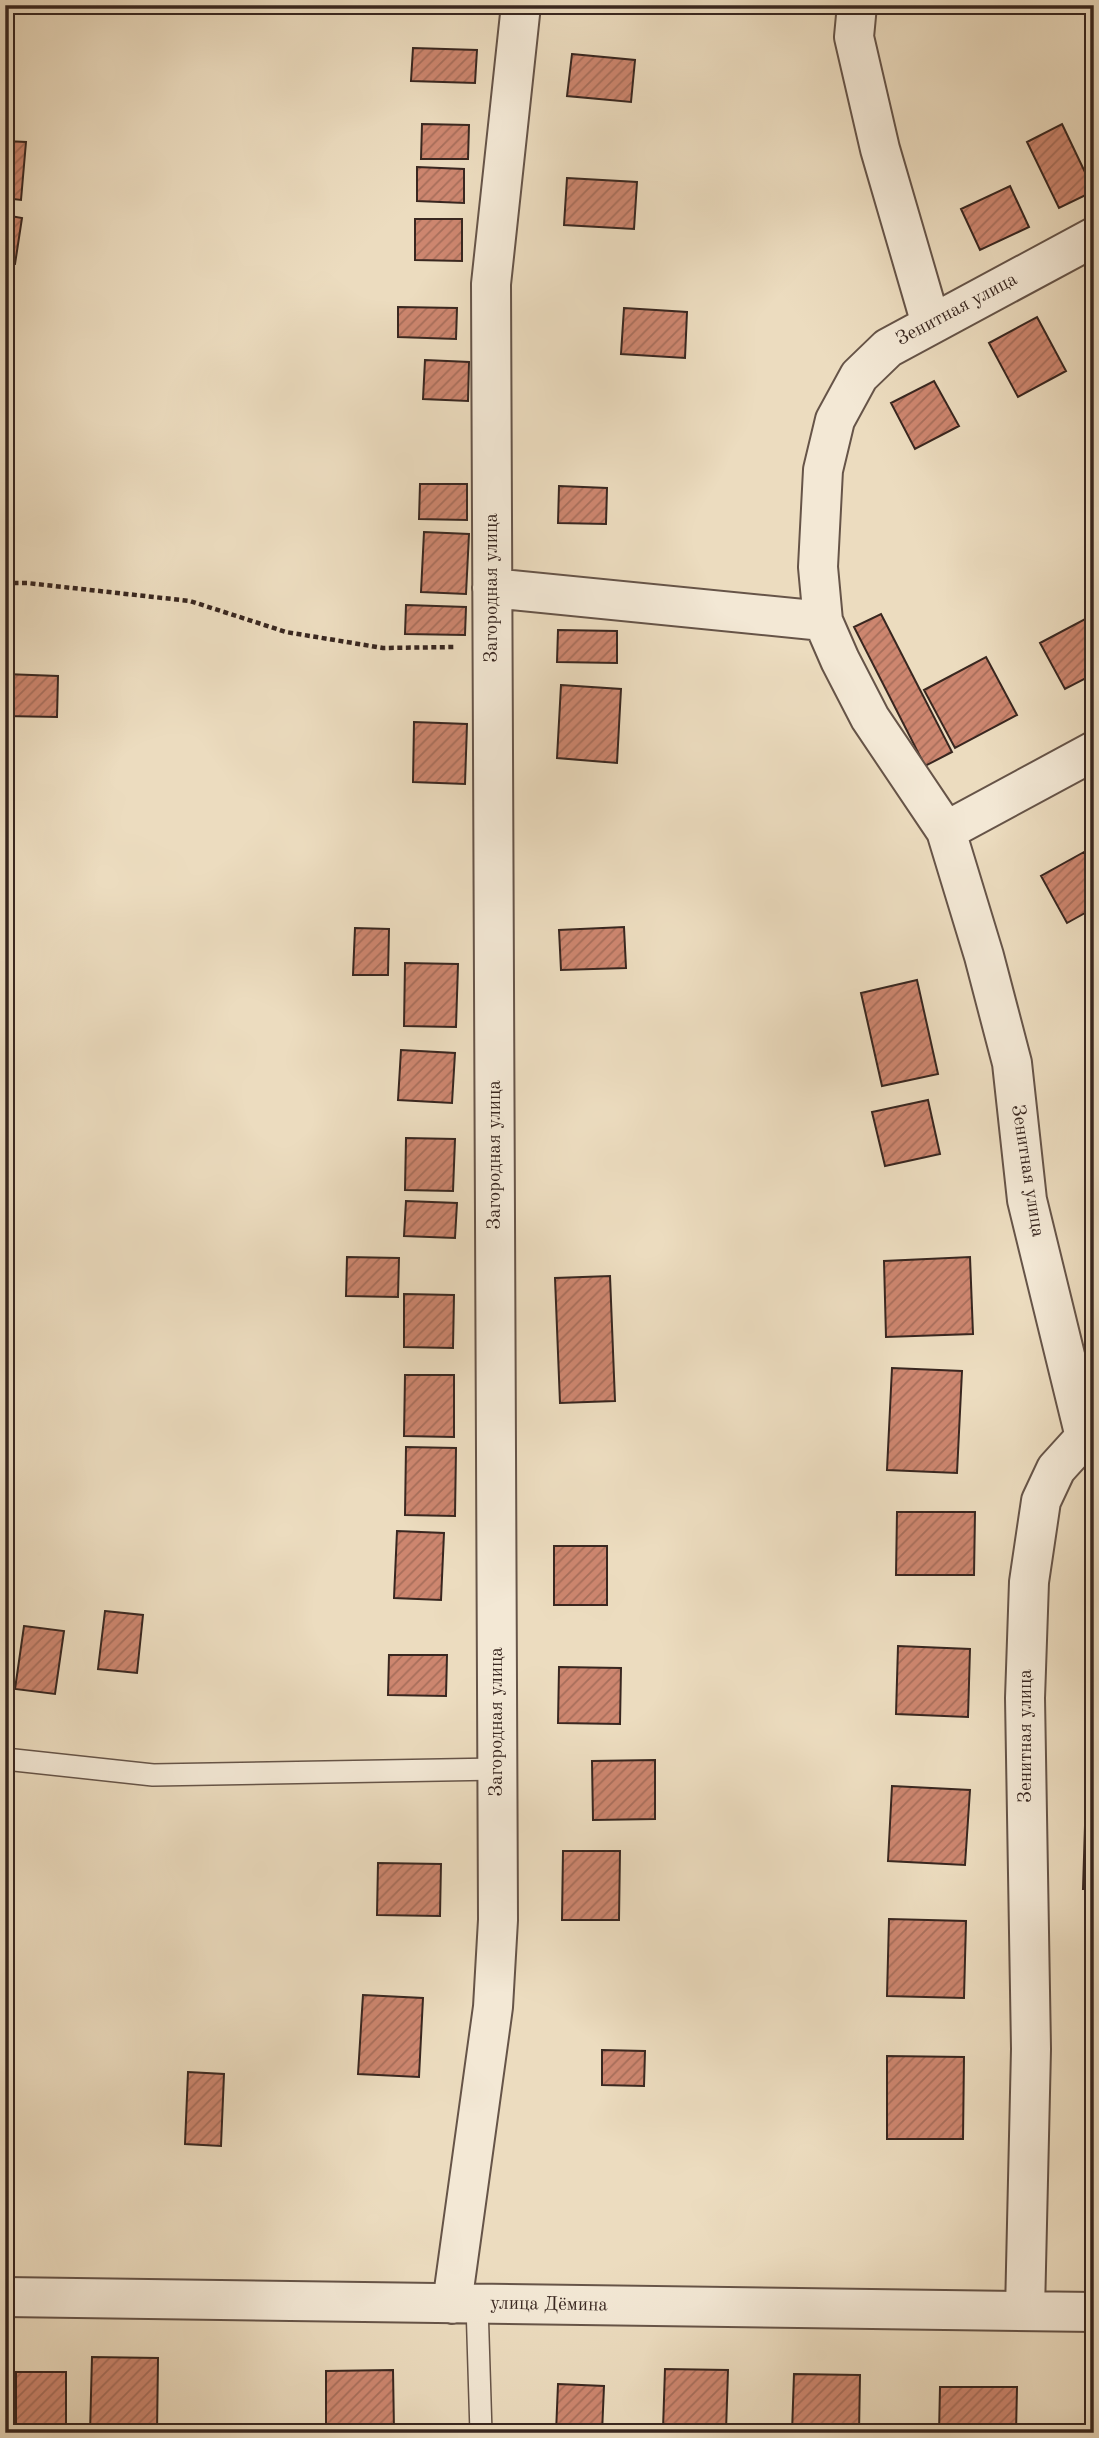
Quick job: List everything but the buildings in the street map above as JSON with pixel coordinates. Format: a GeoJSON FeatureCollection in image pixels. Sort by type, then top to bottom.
{"type":"FeatureCollection","features":[{"type":"Feature","properties":{"kind":"street","name":"Загородная улица"},"geometry":{"type":"LineString","coordinates":[[465,2304],[493,2007],[498,1920],[491,284],[521,5]]}},
{"type":"Feature","properties":{"kind":"street"},"geometry":{"type":"LineString","coordinates":[[857,5],[854,37],[877,137],[931,324]]}},
{"type":"Feature","properties":{"kind":"street","name":"Зенитная улица"},"geometry":{"type":"LineString","coordinates":[[1025,2311],[1031,2049],[1024,1698],[1029,1582],[1041,1501],[1055,1469],[1089,1435],[1027,1199],[1012,1063],[984,956],[946,831],[870,718],[840,660],[824,621],[818,567],[819,522],[823,470],[835,420],[859,376],[888,348],[1094,237]]}},
{"type":"Feature","properties":{"kind":"street"},"geometry":{"type":"LineString","coordinates":[[492,589],[824,621]]}},
{"type":"Feature","properties":{"kind":"street"},"geometry":{"type":"LineString","coordinates":[[946,831],[1094,751]]}},
{"type":"Feature","properties":{"kind":"street","name":"улица Дёмина"},"geometry":{"type":"LineString","coordinates":[[5,2297],[1094,2312]]}},
{"type":"Feature","properties":{"kind":"lane"},"geometry":{"type":"LineString","coordinates":[[5,1759],[153,1775],[498,1769]]}},
{"type":"Feature","properties":{"kind":"lane"},"geometry":{"type":"LineString","coordinates":[[465,2304],[481,2433]]}},
{"type":"Feature","properties":{"kind":"path"},"geometry":{"type":"LineString","coordinates":[[5,583],[27,583],[190,601],[286,632],[383,648],[492,647]]}}]}
